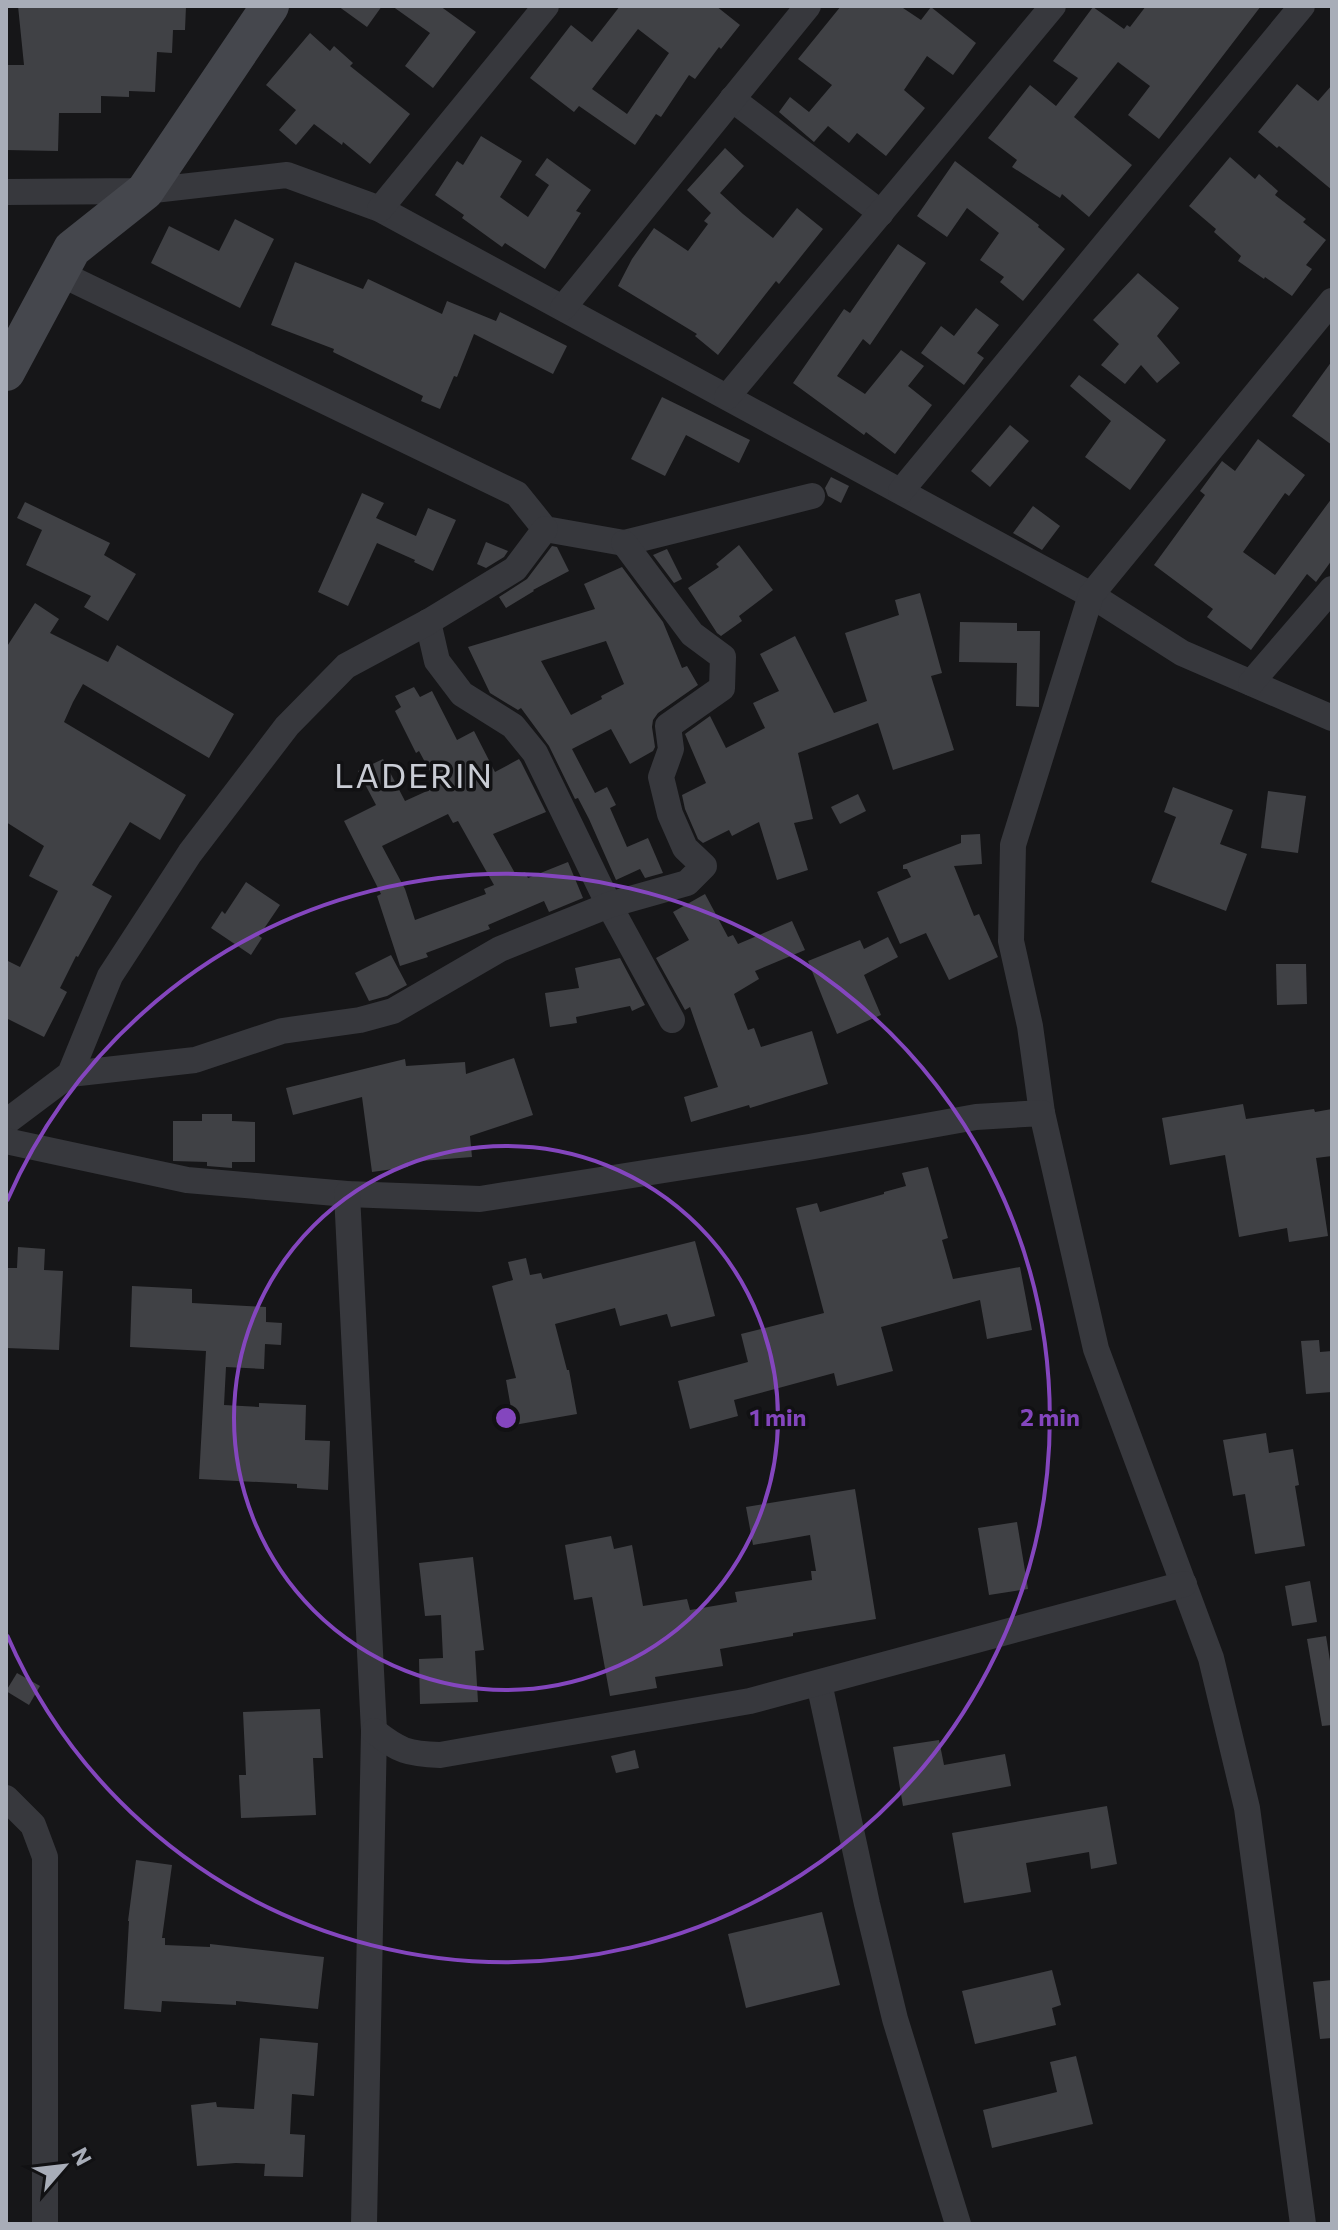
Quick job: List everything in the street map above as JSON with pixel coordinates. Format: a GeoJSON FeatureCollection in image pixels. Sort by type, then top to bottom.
{"type":"FeatureCollection","features":[{"type":"Feature","properties":{"kind":"street"},"geometry":{"type":"LineString","coordinates":[[6,372],[72,249],[145,191],[270,6]]}},
{"type":"Feature","properties":{"kind":"street"},"geometry":{"type":"LineString","coordinates":[[380,209],[546,6]]}},
{"type":"Feature","properties":{"kind":"street"},"geometry":{"type":"LineString","coordinates":[[563,308],[808,6]]}},
{"type":"Feature","properties":{"kind":"street"},"geometry":{"type":"LineString","coordinates":[[727,397],[1053,6]]}},
{"type":"Feature","properties":{"kind":"street"},"geometry":{"type":"LineString","coordinates":[[901,491],[1302,6]]}},
{"type":"Feature","properties":{"kind":"street"},"geometry":{"type":"LineString","coordinates":[[732,99],[881,213]]}},
{"type":"Feature","properties":{"kind":"street"},"geometry":{"type":"LineString","coordinates":[[6,192],[145,191],[287,175],[380,209],[1091,595],[1182,653],[1332,718]]}},
{"type":"Feature","properties":{"kind":"street"},"geometry":{"type":"LineString","coordinates":[[59,273],[517,494],[545,529],[624,543],[812,496]]}},
{"type":"Feature","properties":{"kind":"street"},"geometry":{"type":"LineString","coordinates":[[1303,2224],[1247,1808],[1211,1658],[1096,1349],[1042,1113],[1030,1026],[1011,941],[1013,845],[1091,595],[1332,301]]}},
{"type":"Feature","properties":{"kind":"street"},"geometry":{"type":"LineString","coordinates":[[70,1074],[110,976],[190,853],[287,726],[346,666],[428,622],[515,569],[545,529]]}},
{"type":"Feature","properties":{"kind":"street"},"geometry":{"type":"LineString","coordinates":[[6,1122],[70,1074],[195,1060],[282,1031],[360,1020],[393,1011],[500,949],[609,905],[687,883],[704,866],[685,848],[670,814],[661,777],[671,749],[668,726],[722,688],[723,657],[692,634],[624,543]]}},
{"type":"Feature","properties":{"kind":"street"},"geometry":{"type":"LineString","coordinates":[[1251,683],[1332,589]]}},
{"type":"Feature","properties":{"kind":"street"},"geometry":{"type":"LineString","coordinates":[[428,622],[437,661],[462,694],[513,726],[535,753],[609,905],[672,1020]]}},
{"type":"Feature","properties":{"kind":"street"},"geometry":{"type":"LineString","coordinates":[[6,1141],[187,1180],[347,1194],[480,1199],[976,1117],[1042,1113]]}},
{"type":"Feature","properties":{"kind":"street"},"geometry":{"type":"LineString","coordinates":[[347,1194],[374,1731],[364,2224]]}},
{"type":"Feature","properties":{"kind":"street"},"geometry":{"type":"LineString","coordinates":[[374,1731],[394,1747],[415,1754],[440,1755],[750,1701],[1184,1584]]}},
{"type":"Feature","properties":{"kind":"street"},"geometry":{"type":"LineString","coordinates":[[819,1683],[895,2019],[958,2224]]}},
{"type":"Feature","properties":{"kind":"street"},"geometry":{"type":"LineString","coordinates":[[6,1798],[33,1825],[45,1857],[45,2224]]}},
{"type":"Feature","properties":{"kind":"building"},"geometry":{"type":"Polygon","coordinates":[[[18,6],[186,6],[185,30],[173,30],[172,53],[157,52],[155,92],[129,91],[129,97],[101,96],[101,113],[59,113],[58,151],[6,150],[8,65],[24,65],[18,6]]]}},
{"type":"Feature","properties":{"kind":"building"},"geometry":{"type":"Polygon","coordinates":[[[338,6],[382,6],[367,27],[338,6]]]}},
{"type":"Feature","properties":{"kind":"building"},"geometry":{"type":"Polygon","coordinates":[[[392,6],[440,6],[476,32],[433,88],[405,66],[430,33],[392,6]]]}},
{"type":"Feature","properties":{"kind":"building"},"geometry":{"type":"Polygon","coordinates":[[[620,6],[716,6],[740,25],[695,79],[689,75],[661,117],[656,114],[635,145],[579,106],[574,112],[530,78],[571,25],[592,42],[620,6]],[[638,29],[592,89],[627,114],[669,53],[638,29]]]}},
{"type":"Feature","properties":{"kind":"building"},"geometry":{"type":"Polygon","coordinates":[[[841,6],[900,6],[921,20],[931,7],[976,43],[953,75],[927,56],[904,90],[925,108],[886,156],[857,133],[849,143],[828,126],[814,142],[779,112],[790,97],[809,112],[832,85],[798,59],[841,6]]]}},
{"type":"Feature","properties":{"kind":"building"},"geometry":{"type":"Polygon","coordinates":[[[1146,6],[1261,6],[1159,139],[1128,115],[1150,86],[1118,62],[1074,117],[1132,165],[1089,217],[1062,194],[1060,198],[1012,167],[1017,160],[988,138],[1030,85],[1056,106],[1078,78],[1053,61],[1093,7],[1124,29],[1127,25],[1130,27],[1146,6]]]}},
{"type":"Feature","properties":{"kind":"building"},"geometry":{"type":"Polygon","coordinates":[[[310,33],[330,51],[334,46],[353,63],[350,66],[410,114],[370,164],[314,124],[296,145],[279,130],[296,110],[266,85],[310,33]]]}},
{"type":"Feature","properties":{"kind":"building"},"geometry":{"type":"Polygon","coordinates":[[[1297,84],[1318,101],[1332,85],[1332,190],[1258,132],[1297,84]]]}},
{"type":"Feature","properties":{"kind":"building"},"geometry":{"type":"Polygon","coordinates":[[[481,136],[522,161],[500,197],[528,217],[549,185],[535,175],[547,158],[591,190],[576,211],[581,213],[545,269],[505,243],[502,247],[435,195],[457,161],[463,165],[481,136]]]}},
{"type":"Feature","properties":{"kind":"building"},"geometry":{"type":"Polygon","coordinates":[[[725,148],[744,166],[720,193],[743,214],[773,238],[797,208],[823,229],[779,284],[776,281],[718,355],[695,336],[697,334],[618,286],[654,228],[688,251],[708,224],[704,221],[711,213],[687,190],[725,148]]]}},
{"type":"Feature","properties":{"kind":"building"},"geometry":{"type":"Polygon","coordinates":[[[1230,157],[1255,179],[1259,174],[1278,191],[1275,195],[1306,219],[1303,222],[1326,240],[1306,265],[1312,269],[1292,296],[1238,261],[1241,256],[1189,206],[1230,157]]]}},
{"type":"Feature","properties":{"kind":"building"},"geometry":{"type":"Polygon","coordinates":[[[955,161],[1039,225],[1065,249],[1023,301],[1000,282],[1004,277],[980,260],[999,233],[967,208],[947,237],[917,216],[955,161]]]}},
{"type":"Feature","properties":{"kind":"building"},"geometry":{"type":"Polygon","coordinates":[[[235,219],[274,239],[240,308],[151,263],[169,226],[219,251],[235,219]]]}},
{"type":"Feature","properties":{"kind":"building"},"geometry":{"type":"Polygon","coordinates":[[[898,244],[926,263],[870,345],[863,339],[837,376],[865,394],[901,350],[924,366],[908,386],[932,405],[895,454],[793,383],[844,309],[850,313],[898,244]]]}},
{"type":"Feature","properties":{"kind":"building"},"geometry":{"type":"Polygon","coordinates":[[[295,262],[363,289],[368,279],[442,314],[447,301],[496,321],[500,312],[567,346],[553,374],[474,334],[440,409],[421,401],[423,396],[333,352],[334,349],[271,325],[295,262]]]}},
{"type":"Feature","properties":{"kind":"building"},"geometry":{"type":"Polygon","coordinates":[[[1138,273],[1179,308],[1157,336],[1180,363],[1157,383],[1141,365],[1125,384],[1101,365],[1119,344],[1093,320],[1138,273]]]}},
{"type":"Feature","properties":{"kind":"building"},"geometry":{"type":"Polygon","coordinates":[[[976,308],[999,325],[977,353],[984,358],[964,385],[921,353],[941,326],[954,336],[976,308]]]}},
{"type":"Feature","properties":{"kind":"building"},"geometry":{"type":"Polygon","coordinates":[[[1332,361],[1332,445],[1292,416],[1332,361]]]}},
{"type":"Feature","properties":{"kind":"building"},"geometry":{"type":"Polygon","coordinates":[[[1079,375],[1166,440],[1130,490],[1085,457],[1111,421],[1070,386],[1079,375]]]}},
{"type":"Feature","properties":{"kind":"building"},"geometry":{"type":"Polygon","coordinates":[[[662,397],[750,440],[739,463],[686,435],[665,476],[631,459],[662,397]]]}},
{"type":"Feature","properties":{"kind":"building"},"geometry":{"type":"Polygon","coordinates":[[[1010,425],[1029,441],[990,487],[971,471],[1010,425]]]}},
{"type":"Feature","properties":{"kind":"building"},"geometry":{"type":"Polygon","coordinates":[[[1258,439],[1305,475],[1289,496],[1285,493],[1243,552],[1275,575],[1332,498],[1332,560],[1316,582],[1307,574],[1251,650],[1207,617],[1213,609],[1154,565],[1205,495],[1200,491],[1222,461],[1235,471],[1258,439]]]}},
{"type":"Feature","properties":{"kind":"building"},"geometry":{"type":"Polygon","coordinates":[[[831,477],[849,486],[841,503],[828,496],[825,488],[831,477]]]}},
{"type":"Feature","properties":{"kind":"building"},"geometry":{"type":"Polygon","coordinates":[[[362,493],[384,503],[376,518],[416,536],[428,508],[456,520],[433,571],[377,543],[348,606],[318,592],[362,493]]]}},
{"type":"Feature","properties":{"kind":"building"},"geometry":{"type":"Polygon","coordinates":[[[25,502],[110,543],[104,555],[136,574],[108,621],[84,607],[91,596],[26,565],[42,530],[17,518],[25,502]]]}},
{"type":"Feature","properties":{"kind":"building"},"geometry":{"type":"Polygon","coordinates":[[[1033,506],[1060,526],[1042,550],[1013,533],[1033,506]]]}},
{"type":"Feature","properties":{"kind":"building"},"geometry":{"type":"Polygon","coordinates":[[[486,542],[508,551],[486,568],[477,564],[486,542]]]}},
{"type":"Feature","properties":{"kind":"building"},"geometry":{"type":"Polygon","coordinates":[[[739,545],[773,590],[739,616],[742,621],[721,636],[688,588],[719,567],[716,564],[739,545]]]}},
{"type":"Feature","properties":{"kind":"building"},"geometry":{"type":"Polygon","coordinates":[[[552,546],[557,547],[569,571],[506,608],[499,597],[527,579],[552,546]]]}},
{"type":"Feature","properties":{"kind":"building"},"geometry":{"type":"Polygon","coordinates":[[[667,549],[682,579],[674,583],[653,555],[667,549]]]}},
{"type":"Feature","properties":{"kind":"building"},"geometry":{"type":"Polygon","coordinates":[[[622,567],[663,622],[682,668],[687,666],[698,685],[658,713],[652,727],[653,751],[630,764],[611,729],[572,749],[595,793],[607,787],[616,805],[610,808],[627,847],[648,838],[663,873],[645,878],[640,869],[616,880],[589,819],[578,798],[575,799],[549,746],[521,708],[518,710],[490,693],[468,647],[595,609],[584,584],[622,567]],[[606,641],[541,661],[571,715],[624,684],[606,641]]]}},
{"type":"Feature","properties":{"kind":"building"},"geometry":{"type":"Polygon","coordinates":[[[920,593],[942,673],[931,676],[954,750],[893,770],[878,723],[798,753],[813,819],[794,823],[808,870],[777,880],[759,822],[732,836],[729,830],[703,843],[698,839],[682,795],[706,783],[685,734],[710,716],[726,748],[765,728],[753,703],[779,691],[760,654],[795,636],[834,713],[867,701],[845,633],[899,615],[895,600],[920,593]]]}},
{"type":"Feature","properties":{"kind":"building"},"geometry":{"type":"Polygon","coordinates":[[[35,603],[59,619],[50,633],[108,662],[117,645],[234,714],[209,758],[83,684],[64,722],[186,795],[160,840],[130,822],[92,885],[112,896],[60,988],[67,992],[44,1037],[6,1018],[6,960],[20,967],[58,891],[29,876],[44,846],[6,822],[6,648],[35,603]]]}},
{"type":"Feature","properties":{"kind":"building"},"geometry":{"type":"Polygon","coordinates":[[[960,622],[1017,623],[1017,631],[1040,631],[1039,707],[1016,706],[1017,663],[959,662],[960,622]]]}},
{"type":"Feature","properties":{"kind":"building"},"geometry":{"type":"Polygon","coordinates":[[[414,687],[420,697],[432,691],[457,740],[474,731],[495,772],[519,759],[546,812],[493,834],[516,875],[525,872],[528,878],[568,862],[583,898],[549,912],[544,901],[488,925],[490,929],[426,953],[428,957],[400,966],[377,896],[381,894],[344,821],[376,805],[358,771],[383,759],[405,801],[438,786],[419,751],[416,753],[395,711],[401,707],[395,696],[414,687]],[[448,814],[382,846],[405,889],[415,920],[486,894],[484,889],[494,885],[458,821],[453,823],[448,814]]]}},
{"type":"Feature","properties":{"kind":"building"},"geometry":{"type":"Polygon","coordinates":[[[1173,787],[1233,810],[1220,844],[1247,854],[1226,911],[1151,882],[1176,817],[1164,812],[1173,787]]]}},
{"type":"Feature","properties":{"kind":"building"},"geometry":{"type":"Polygon","coordinates":[[[1268,791],[1306,796],[1298,853],[1261,848],[1268,791]]]}},
{"type":"Feature","properties":{"kind":"building"},"geometry":{"type":"Polygon","coordinates":[[[858,794],[866,811],[840,824],[831,807],[858,794]]]}},
{"type":"Feature","properties":{"kind":"building"},"geometry":{"type":"Polygon","coordinates":[[[980,834],[982,864],[954,866],[974,916],[979,914],[998,957],[949,980],[926,933],[900,944],[877,892],[911,877],[903,865],[961,843],[961,835],[980,834]]]}},
{"type":"Feature","properties":{"kind":"building"},"geometry":{"type":"Polygon","coordinates":[[[246,882],[280,905],[259,936],[262,938],[251,955],[211,928],[222,911],[225,914],[246,882]]]}},
{"type":"Feature","properties":{"kind":"building"},"geometry":{"type":"Polygon","coordinates":[[[705,894],[728,937],[733,935],[738,944],[792,921],[805,950],[755,971],[759,979],[734,994],[748,1030],[754,1028],[761,1047],[812,1031],[828,1084],[691,1122],[684,1097],[718,1087],[690,1007],[685,1010],[656,958],[689,940],[673,912],[705,894]]]}},
{"type":"Feature","properties":{"kind":"building"},"geometry":{"type":"Polygon","coordinates":[[[888,937],[898,957],[864,975],[881,1015],[837,1034],[808,961],[860,940],[864,949],[888,937]]]}},
{"type":"Feature","properties":{"kind":"building"},"geometry":{"type":"Polygon","coordinates":[[[391,955],[407,985],[369,1001],[355,973],[391,955]]]}},
{"type":"Feature","properties":{"kind":"building"},"geometry":{"type":"Polygon","coordinates":[[[620,958],[645,1005],[632,1011],[630,1006],[576,1017],[577,1023],[550,1027],[545,993],[579,988],[575,968],[620,958]]]}},
{"type":"Feature","properties":{"kind":"building"},"geometry":{"type":"Polygon","coordinates":[[[1276,964],[1306,964],[1307,1004],[1277,1005],[1276,964]]]}},
{"type":"Feature","properties":{"kind":"building"},"geometry":{"type":"Polygon","coordinates":[[[514,1058],[533,1115],[470,1136],[472,1157],[408,1162],[408,1167],[372,1172],[362,1097],[293,1115],[286,1088],[405,1059],[406,1066],[465,1062],[466,1074],[514,1058]]]}},
{"type":"Feature","properties":{"kind":"building"},"geometry":{"type":"Polygon","coordinates":[[[1243,1104],[1246,1119],[1332,1109],[1332,1156],[1316,1158],[1328,1236],[1289,1242],[1287,1228],[1239,1237],[1225,1155],[1170,1165],[1162,1118],[1243,1104]]]}},
{"type":"Feature","properties":{"kind":"building"},"geometry":{"type":"Polygon","coordinates":[[[202,1114],[232,1114],[232,1121],[255,1122],[255,1162],[232,1162],[232,1168],[207,1166],[207,1162],[173,1161],[173,1121],[202,1121],[202,1114]]]}},
{"type":"Feature","properties":{"kind":"building"},"geometry":{"type":"Polygon","coordinates":[[[928,1167],[948,1238],[942,1240],[953,1279],[1020,1267],[1032,1330],[987,1339],[980,1300],[881,1327],[893,1371],[837,1386],[834,1373],[734,1400],[738,1416],[690,1429],[678,1381],[748,1362],[741,1334],[824,1313],[796,1208],[817,1203],[820,1212],[884,1194],[906,1186],[902,1173],[928,1167]]]}},
{"type":"Feature","properties":{"kind":"building"},"geometry":{"type":"Polygon","coordinates":[[[695,1241],[715,1316],[671,1327],[667,1314],[620,1326],[615,1308],[555,1324],[569,1370],[577,1414],[514,1425],[506,1380],[516,1378],[492,1286],[513,1280],[508,1262],[526,1258],[530,1275],[541,1273],[543,1279],[695,1241]]]}},
{"type":"Feature","properties":{"kind":"building"},"geometry":{"type":"Polygon","coordinates":[[[18,1247],[45,1249],[44,1270],[63,1271],[59,1350],[6,1348],[6,1268],[17,1268],[18,1247]]]}},
{"type":"Feature","properties":{"kind":"building"},"geometry":{"type":"Polygon","coordinates":[[[132,1286],[192,1289],[192,1303],[266,1307],[266,1322],[282,1323],[281,1345],[265,1344],[264,1369],[226,1367],[224,1405],[306,1405],[305,1440],[330,1441],[328,1490],[297,1488],[297,1484],[199,1479],[206,1351],[130,1347],[132,1286]]]}},
{"type":"Feature","properties":{"kind":"building"},"geometry":{"type":"Polygon","coordinates":[[[1319,1340],[1320,1352],[1332,1351],[1332,1392],[1306,1394],[1301,1341],[1319,1340]]]}},
{"type":"Feature","properties":{"kind":"building"},"geometry":{"type":"Polygon","coordinates":[[[1266,1433],[1269,1453],[1293,1449],[1299,1485],[1295,1486],[1305,1546],[1255,1554],[1245,1494],[1233,1496],[1223,1440],[1266,1433]]]}},
{"type":"Feature","properties":{"kind":"building"},"geometry":{"type":"Polygon","coordinates":[[[855,1489],[876,1619],[720,1649],[723,1666],[655,1677],[657,1688],[610,1696],[592,1597],[574,1600],[565,1545],[611,1536],[614,1549],[632,1545],[643,1606],[687,1599],[690,1610],[737,1602],[735,1592],[812,1580],[811,1571],[816,1571],[810,1535],[753,1545],[746,1507],[855,1489]]]}},
{"type":"Feature","properties":{"kind":"building"},"geometry":{"type":"Polygon","coordinates":[[[1017,1522],[1028,1589],[989,1595],[978,1528],[1017,1522]]]}},
{"type":"Feature","properties":{"kind":"building"},"geometry":{"type":"Polygon","coordinates":[[[473,1557],[484,1650],[475,1651],[478,1702],[420,1704],[419,1659],[443,1658],[441,1615],[425,1616],[419,1563],[473,1557]]]}},
{"type":"Feature","properties":{"kind":"building"},"geometry":{"type":"Polygon","coordinates":[[[1310,1581],[1317,1622],[1292,1626],[1285,1586],[1310,1581]]]}},
{"type":"Feature","properties":{"kind":"building"},"geometry":{"type":"Polygon","coordinates":[[[1326,1636],[1332,1673],[1332,1725],[1322,1726],[1307,1639],[1326,1636]]]}},
{"type":"Feature","properties":{"kind":"building"},"geometry":{"type":"Polygon","coordinates":[[[17,1673],[40,1686],[29,1705],[6,1691],[17,1673]]]}},
{"type":"Feature","properties":{"kind":"building"},"geometry":{"type":"Polygon","coordinates":[[[320,1709],[323,1758],[313,1758],[316,1815],[241,1818],[239,1775],[246,1775],[243,1712],[320,1709]]]}},
{"type":"Feature","properties":{"kind":"building"},"geometry":{"type":"Polygon","coordinates":[[[939,1740],[944,1765],[1005,1754],[1011,1786],[903,1806],[893,1747],[939,1740]]]}},
{"type":"Feature","properties":{"kind":"building"},"geometry":{"type":"Polygon","coordinates":[[[635,1750],[639,1768],[616,1773],[611,1756],[635,1750]]]}},
{"type":"Feature","properties":{"kind":"building"},"geometry":{"type":"Polygon","coordinates":[[[1107,1806],[1117,1864],[1091,1869],[1089,1852],[1026,1863],[1031,1892],[964,1903],[952,1833],[1107,1806]]]}},
{"type":"Feature","properties":{"kind":"building"},"geometry":{"type":"Polygon","coordinates":[[[136,1860],[172,1865],[162,1938],[165,1938],[165,1945],[210,1947],[210,1944],[324,1957],[318,2009],[236,2001],[236,2005],[162,2001],[161,2012],[124,2009],[128,1921],[136,1860]]]}},
{"type":"Feature","properties":{"kind":"building"},"geometry":{"type":"Polygon","coordinates":[[[822,1912],[840,1985],[746,2008],[728,1934],[822,1912]]]}},
{"type":"Feature","properties":{"kind":"building"},"geometry":{"type":"Polygon","coordinates":[[[1052,1970],[1061,2005],[1052,2008],[1056,2025],[975,2044],[962,1991],[1052,1970]]]}},
{"type":"Feature","properties":{"kind":"building"},"geometry":{"type":"Polygon","coordinates":[[[1332,1980],[1332,2038],[1320,2039],[1313,1982],[1332,1980]]]}},
{"type":"Feature","properties":{"kind":"building"},"geometry":{"type":"Polygon","coordinates":[[[260,2038],[318,2043],[314,2096],[292,2094],[290,2134],[305,2135],[303,2177],[264,2176],[265,2164],[197,2166],[191,2105],[216,2102],[217,2107],[254,2109],[260,2038]]]}},
{"type":"Feature","properties":{"kind":"building"},"geometry":{"type":"Polygon","coordinates":[[[1076,2056],[1093,2124],[992,2148],[983,2110],[1057,2092],[1050,2062],[1076,2056]]]}},
{"type":"Feature","properties":{"kind":"district","name":"LADERIN"},"geometry":{"type":"Point","coordinates":[414,774]}}]}
